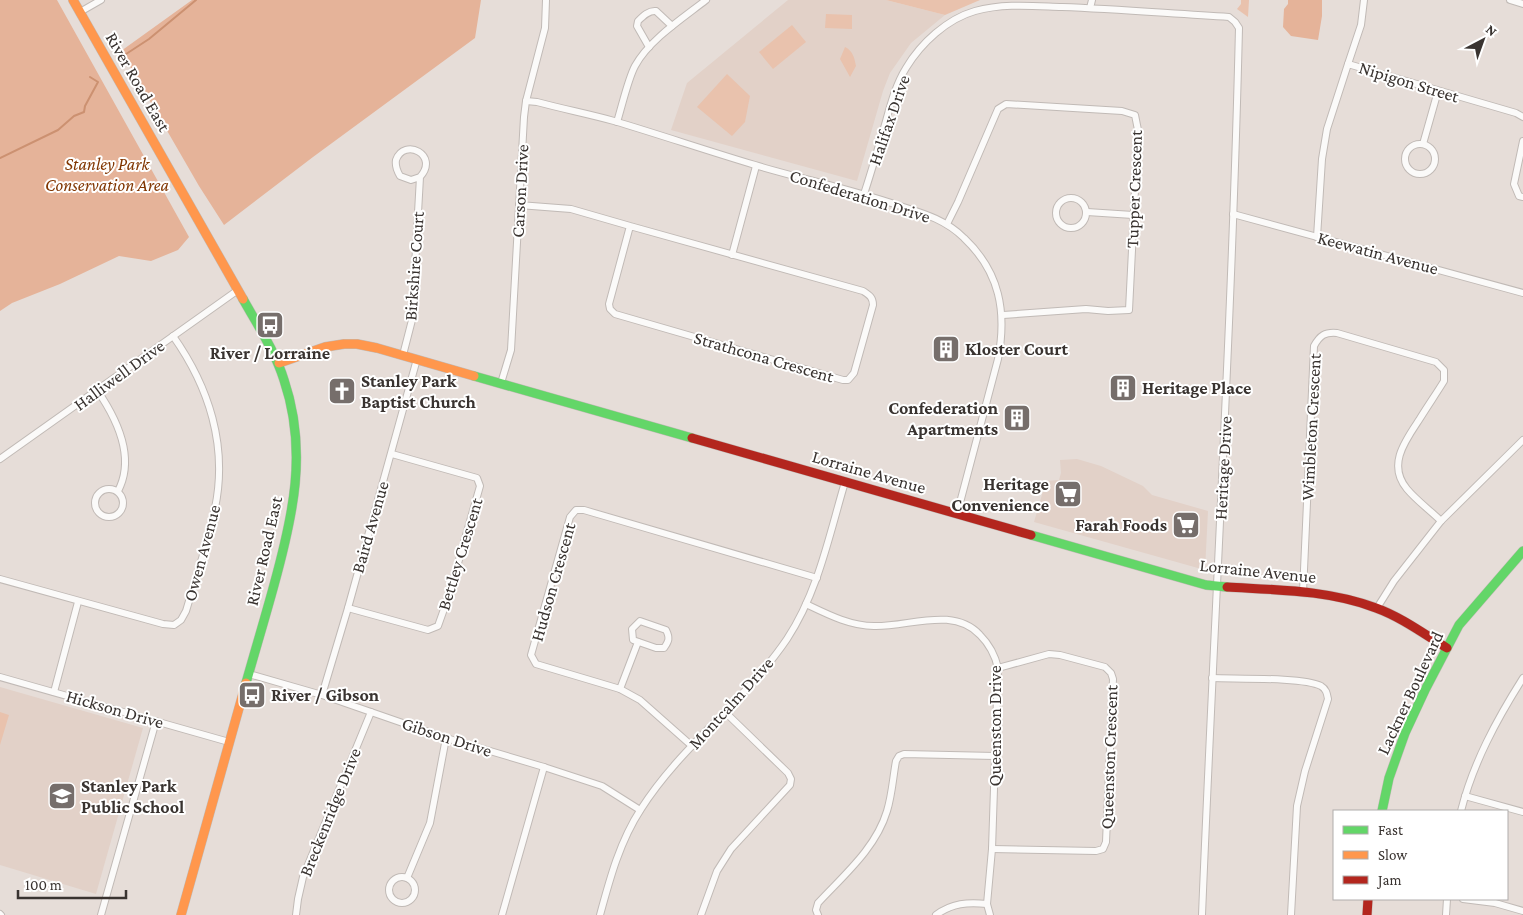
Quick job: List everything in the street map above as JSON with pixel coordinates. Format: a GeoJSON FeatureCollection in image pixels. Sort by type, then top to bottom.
{"type":"FeatureCollection","features":[{"type":"Feature","properties":{"kind":"street","name":"River Road East"},"geometry":{"type":"LineString","coordinates":[[74,0],[279,363],[291,407],[294,429],[296,485],[288,535],[181,915]]}},
{"type":"Feature","properties":{"kind":"street"},"geometry":{"type":"LineString","coordinates":[[80,12],[101,0]]}},
{"type":"Feature","properties":{"kind":"street","name":"Carson Drive"},"geometry":{"type":"LineString","coordinates":[[501,383],[511,350],[526,101],[544,28],[546,0]]}},
{"type":"Feature","properties":{"kind":"street"},"geometry":{"type":"LineString","coordinates":[[617,122],[634,67],[649,47],[672,26],[706,0]]}},
{"type":"Feature","properties":{"kind":"street"},"geometry":{"type":"LineString","coordinates":[[1090,8],[1092,0]]}},
{"type":"Feature","properties":{"kind":"street"},"geometry":{"type":"LineString","coordinates":[[1348,64],[1361,25],[1364,0]]}},
{"type":"Feature","properties":{"kind":"street"},"geometry":{"type":"LineString","coordinates":[[1510,0],[1523,4]]}},
{"type":"Feature","properties":{"kind":"street","name":"Halifax Drive"},"geometry":{"type":"LineString","coordinates":[[864,194],[896,86],[914,55],[942,29],[975,11],[1004,5],[1090,8],[1229,17],[1235,22]]}},
{"type":"Feature","properties":{"kind":"street"},"geometry":{"type":"LineString","coordinates":[[649,47],[637,26],[638,21],[645,14],[656,11],[672,26]]}},
{"type":"Feature","properties":{"kind":"street","name":"Heritage Drive"},"geometry":{"type":"LineString","coordinates":[[1202,915],[1216,586],[1229,348],[1239,28],[1235,22]]}},
{"type":"Feature","properties":{"kind":"street","name":"Nipigon Street"},"geometry":{"type":"LineString","coordinates":[[1317,237],[1322,159],[1328,129],[1348,64],[1516,113],[1523,117]]}},
{"type":"Feature","properties":{"kind":"street"},"geometry":{"type":"LineString","coordinates":[[1422,144],[1438,91]]}},
{"type":"Feature","properties":{"kind":"street","name":"Confederation Drive"},"geometry":{"type":"LineString","coordinates":[[526,101],[617,122],[756,166],[864,194],[936,218],[947,224],[969,243],[980,255],[991,274],[999,295],[1003,315],[1002,340],[957,514]]}},
{"type":"Feature","properties":{"kind":"street","name":"Tupper Crescent"},"geometry":{"type":"LineString","coordinates":[[947,224],[998,109],[1006,104],[1122,112],[1135,115],[1138,130],[1129,310],[1108,312],[1086,309],[1003,315]]}},
{"type":"Feature","properties":{"kind":"street"},"geometry":{"type":"LineString","coordinates":[[1523,140],[1514,184],[1519,196],[1523,197]]}},
{"type":"Feature","properties":{"kind":"street"},"geometry":{"type":"LineString","coordinates":[[1422,144],[1432,151],[1434,163],[1428,172],[1418,174],[1409,169],[1404,158],[1408,149],[1422,144]]}},
{"type":"Feature","properties":{"kind":"street","name":"Birkshire Court"},"geometry":{"type":"LineString","coordinates":[[403,355],[412,320],[420,177],[426,168],[425,159],[417,151],[411,149],[400,154],[396,163],[400,176],[411,180],[420,177]]}},
{"type":"Feature","properties":{"kind":"street"},"geometry":{"type":"LineString","coordinates":[[732,255],[756,166]]}},
{"type":"Feature","properties":{"kind":"street"},"geometry":{"type":"LineString","coordinates":[[1074,198],[1082,202],[1087,212],[1084,223],[1073,228],[1062,226],[1057,220],[1056,212],[1063,200],[1074,198]]}},
{"type":"Feature","properties":{"kind":"street","name":"Strathcona Crescent"},"geometry":{"type":"LineString","coordinates":[[519,205],[570,209],[863,291],[873,299],[873,305],[854,373],[848,380],[843,380],[615,314],[610,309],[609,304],[630,226]]}},
{"type":"Feature","properties":{"kind":"street"},"geometry":{"type":"LineString","coordinates":[[1087,212],[1133,215]]}},
{"type":"Feature","properties":{"kind":"street","name":"Keewatin Avenue"},"geometry":{"type":"LineString","coordinates":[[1233,214],[1523,293]]}},
{"type":"Feature","properties":{"kind":"street","name":"Halliwell Drive"},"geometry":{"type":"LineString","coordinates":[[0,459],[238,290]]}},
{"type":"Feature","properties":{"kind":"street","name":"Wimbleton Crescent"},"geometry":{"type":"LineString","coordinates":[[1303,592],[1314,346],[1320,336],[1328,332],[1337,333],[1436,362],[1444,370],[1444,381],[1404,442],[1397,466],[1401,480],[1407,489],[1441,521]]}},
{"type":"Feature","properties":{"kind":"street","name":"Owen Avenue"},"geometry":{"type":"LineString","coordinates":[[0,579],[163,624],[174,625],[181,620],[186,612],[215,508],[219,450],[216,430],[207,398],[193,367],[173,336]]}},
{"type":"Feature","properties":{"kind":"street","name":"Lorraine Avenue"},"geometry":{"type":"LineString","coordinates":[[279,363],[320,348],[339,344],[355,344],[403,355],[957,514],[1216,586],[1303,592],[1339,597],[1377,608],[1405,622],[1447,648]]}},
{"type":"Feature","properties":{"kind":"street","name":"Baird Avenue"},"geometry":{"type":"LineString","coordinates":[[322,695],[392,454],[417,359]]}},
{"type":"Feature","properties":{"kind":"street"},"geometry":{"type":"LineString","coordinates":[[97,390],[117,424],[125,451],[124,479],[118,491]]}},
{"type":"Feature","properties":{"kind":"street"},"geometry":{"type":"LineString","coordinates":[[1377,608],[1394,581],[1441,521],[1523,440]]}},
{"type":"Feature","properties":{"kind":"street","name":"Bettley Crescent"},"geometry":{"type":"LineString","coordinates":[[348,608],[428,630],[438,626],[449,595],[480,486],[477,478],[392,454]]}},
{"type":"Feature","properties":{"kind":"street","name":"Montcalm Drive"},"geometry":{"type":"LineString","coordinates":[[600,915],[613,869],[627,833],[656,786],[765,668],[787,638],[806,604],[817,578],[845,482]]}},
{"type":"Feature","properties":{"kind":"street"},"geometry":{"type":"LineString","coordinates":[[114,489],[118,491],[124,499],[122,511],[112,517],[102,515],[96,508],[96,497],[100,491],[114,489]]}},
{"type":"Feature","properties":{"kind":"street","name":"Hudson Crescent"},"geometry":{"type":"LineString","coordinates":[[692,746],[640,700],[620,689],[536,664],[532,660],[531,655],[570,517],[576,510],[584,510],[817,578]]}},
{"type":"Feature","properties":{"kind":"street","name":"Lackner Boulevard"},"geometry":{"type":"LineString","coordinates":[[1382,810],[1389,778],[1406,733],[1425,690],[1447,648],[1459,626],[1523,551]]}},
{"type":"Feature","properties":{"kind":"street"},"geometry":{"type":"LineString","coordinates":[[54,692],[78,602]]}},
{"type":"Feature","properties":{"kind":"street","name":"Queenston Drive"},"geometry":{"type":"LineString","coordinates":[[806,604],[840,620],[874,626],[943,620],[962,622],[973,627],[995,655],[998,668],[992,849],[987,904],[990,915]]}},
{"type":"Feature","properties":{"kind":"street"},"geometry":{"type":"LineString","coordinates":[[640,621],[666,630],[669,636],[669,641],[664,648],[656,648],[638,642],[633,640],[632,629],[640,621]]}},
{"type":"Feature","properties":{"kind":"street"},"geometry":{"type":"LineString","coordinates":[[620,689],[638,642]]}},
{"type":"Feature","properties":{"kind":"street","name":"Queenston Crescent"},"geometry":{"type":"LineString","coordinates":[[992,849],[1096,851],[1103,848],[1106,842],[1113,679],[1111,673],[1105,667],[1060,655],[1049,654],[998,668]]}},
{"type":"Feature","properties":{"kind":"street","name":"Gibson Drive"},"geometry":{"type":"LineString","coordinates":[[249,674],[322,695],[446,738],[602,786],[640,810]]}},
{"type":"Feature","properties":{"kind":"street","name":"Hickson Drive"},"geometry":{"type":"LineString","coordinates":[[0,677],[229,742]]}},
{"type":"Feature","properties":{"kind":"street"},"geometry":{"type":"LineString","coordinates":[[1212,678],[1301,681],[1320,686],[1326,692],[1328,699],[1305,771],[1297,806],[1291,915]]}},
{"type":"Feature","properties":{"kind":"street"},"geometry":{"type":"LineString","coordinates":[[1462,810],[1465,796],[1484,748],[1504,708],[1523,678]]}},
{"type":"Feature","properties":{"kind":"street","name":"Breckenridge Drive"},"geometry":{"type":"LineString","coordinates":[[296,915],[303,877],[370,712]]}},
{"type":"Feature","properties":{"kind":"street"},"geometry":{"type":"LineString","coordinates":[[701,915],[717,871],[731,849],[790,785],[791,779],[788,773],[724,712]]}},
{"type":"Feature","properties":{"kind":"street"},"geometry":{"type":"LineString","coordinates":[[101,915],[156,721]]}},
{"type":"Feature","properties":{"kind":"street"},"geometry":{"type":"LineString","coordinates":[[407,878],[430,823],[446,738]]}},
{"type":"Feature","properties":{"kind":"street"},"geometry":{"type":"LineString","coordinates":[[818,915],[816,910],[818,903],[864,853],[876,837],[887,811],[896,761],[899,756],[904,754],[995,756]]}},
{"type":"Feature","properties":{"kind":"street"},"geometry":{"type":"LineString","coordinates":[[502,915],[544,767]]}},
{"type":"Feature","properties":{"kind":"street"},"geometry":{"type":"LineString","coordinates":[[1465,796],[1523,812]]}},
{"type":"Feature","properties":{"kind":"street"},"geometry":{"type":"LineString","coordinates":[[397,878],[407,878],[414,885],[415,894],[411,900],[401,904],[391,898],[389,886],[397,878]]}},
{"type":"Feature","properties":{"kind":"street"},"geometry":{"type":"LineString","coordinates":[[1368,900],[1368,915]]}},
{"type":"Feature","properties":{"kind":"street"},"geometry":{"type":"LineString","coordinates":[[1446,915],[1447,900]]}},
{"type":"Feature","properties":{"kind":"street"},"geometry":{"type":"LineString","coordinates":[[1471,900],[1495,903],[1523,911]]}},
{"type":"Feature","properties":{"kind":"street"},"geometry":{"type":"LineString","coordinates":[[936,915],[955,905],[969,903],[987,904]]}},
{"type":"Feature","properties":{"kind":"shaded area"},"geometry":{"type":"Polygon","coordinates":[[[788,0],[886,0],[945,15],[911,43],[890,73],[857,181],[671,130],[687,83],[788,0]]]}},
{"type":"Feature","properties":{"kind":"shaded area"},"geometry":{"type":"Polygon","coordinates":[[[886,0],[980,0],[945,15],[886,0]]]}},
{"type":"Feature","properties":{"kind":"shaded area"},"geometry":{"type":"Polygon","coordinates":[[[1241,0],[1249,0],[1248,17],[1237,9],[1241,4],[1241,0]]]}},
{"type":"Feature","properties":{"kind":"shaded area"},"geometry":{"type":"Polygon","coordinates":[[[826,14],[852,15],[852,29],[825,28],[826,14]]]}},
{"type":"Feature","properties":{"kind":"shaded area"},"geometry":{"type":"Polygon","coordinates":[[[792,25],[806,42],[773,69],[759,52],[792,25]]]}},
{"type":"Feature","properties":{"kind":"shaded area"},"geometry":{"type":"Polygon","coordinates":[[[845,47],[854,57],[856,66],[850,77],[840,59],[845,47]]]}},
{"type":"Feature","properties":{"kind":"shaded area"},"geometry":{"type":"Polygon","coordinates":[[[727,74],[750,96],[745,122],[732,136],[697,107],[727,74]]]}},
{"type":"Feature","properties":{"kind":"shaded area"},"geometry":{"type":"Polygon","coordinates":[[[1077,459],[1101,466],[1143,486],[1152,495],[1208,511],[1205,570],[1034,522],[1046,481],[1059,480],[1061,473],[1060,460],[1077,459]]]}},
{"type":"Feature","properties":{"kind":"shaded area","name":"Stanley Park Public School"},"geometry":{"type":"Polygon","coordinates":[[[0,687],[143,728],[96,894],[0,865],[0,687]]]}},
{"type":"Feature","properties":{"kind":"shaded area"},"geometry":{"type":"Polygon","coordinates":[[[0,712],[9,715],[0,745],[0,712]]]}},
{"type":"Feature","properties":{"kind":"green space","name":"Stanley Park Conservation Area"},"geometry":{"type":"Polygon","coordinates":[[[0,0],[57,0],[189,237],[178,250],[151,261],[119,256],[60,284],[12,303],[0,311],[0,0]]]}},
{"type":"Feature","properties":{"kind":"green space"},"geometry":{"type":"Polygon","coordinates":[[[192,0],[481,0],[475,38],[224,225],[199,186],[121,51],[192,0]]]}},
{"type":"Feature","properties":{"kind":"green space"},"geometry":{"type":"Polygon","coordinates":[[[1288,0],[1322,0],[1322,16],[1318,40],[1291,36],[1283,27],[1284,9],[1288,4],[1288,0]]]}},
{"type":"Feature","properties":{"kind":"waterway"},"geometry":{"type":"LineString","coordinates":[[123,56],[149,39],[196,0]]}},
{"type":"Feature","properties":{"kind":"waterway"},"geometry":{"type":"LineString","coordinates":[[0,158],[58,130],[74,116],[84,112],[85,106],[98,82],[90,77]]}},
{"type":"Feature","properties":{"kind":"traffic: fast"},"geometry":{"type":"LineString","coordinates":[[243,299],[271,349],[284,380],[291,406],[296,458],[292,509],[287,534],[246,683]]}},
{"type":"Feature","properties":{"kind":"traffic: fast"},"geometry":{"type":"LineString","coordinates":[[474,376],[692,438]]}},
{"type":"Feature","properties":{"kind":"traffic: fast"},"geometry":{"type":"LineString","coordinates":[[1031,535],[1206,585],[1227,587]]}},
{"type":"Feature","properties":{"kind":"traffic: fast"},"geometry":{"type":"LineString","coordinates":[[1382,810],[1389,778],[1405,733],[1459,625],[1523,551]]}},
{"type":"Feature","properties":{"kind":"traffic: slow"},"geometry":{"type":"LineString","coordinates":[[73,0],[243,299]]}},
{"type":"Feature","properties":{"kind":"traffic: slow"},"geometry":{"type":"LineString","coordinates":[[279,363],[325,347],[357,344],[474,376]]}},
{"type":"Feature","properties":{"kind":"traffic: slow"},"geometry":{"type":"LineString","coordinates":[[181,915],[246,683]]}},
{"type":"Feature","properties":{"kind":"traffic: jam"},"geometry":{"type":"LineString","coordinates":[[692,438],[1031,535]]}},
{"type":"Feature","properties":{"kind":"traffic: jam"},"geometry":{"type":"LineString","coordinates":[[1227,587],[1321,594],[1358,602],[1394,616],[1447,648]]}},
{"type":"Feature","properties":{"kind":"traffic: jam"},"geometry":{"type":"LineString","coordinates":[[1367,915],[1368,900]]}},
{"type":"Feature","properties":{"kind":"place","name":"River / Lorraine"},"geometry":{"type":"Point","coordinates":[270,325]}},
{"type":"Feature","properties":{"kind":"place","name":"Kloster Court"},"geometry":{"type":"Point","coordinates":[946,349]}},
{"type":"Feature","properties":{"kind":"place","name":"Heritage Place"},"geometry":{"type":"Point","coordinates":[1123,388]}},
{"type":"Feature","properties":{"kind":"place","name":"Stanley Park Baptist Church"},"geometry":{"type":"Point","coordinates":[342,391]}},
{"type":"Feature","properties":{"kind":"place","name":"Confederation Apartments"},"geometry":{"type":"Point","coordinates":[1017,418]}},
{"type":"Feature","properties":{"kind":"place","name":"Heritage Convenience"},"geometry":{"type":"Point","coordinates":[1068,494]}},
{"type":"Feature","properties":{"kind":"place","name":"Farah Foods"},"geometry":{"type":"Point","coordinates":[1186,525]}},
{"type":"Feature","properties":{"kind":"place","name":"River / Gibson"},"geometry":{"type":"Point","coordinates":[252,695]}},
{"type":"Feature","properties":{"kind":"place","name":"Stanley Park Public School"},"geometry":{"type":"Point","coordinates":[62,796]}}]}
